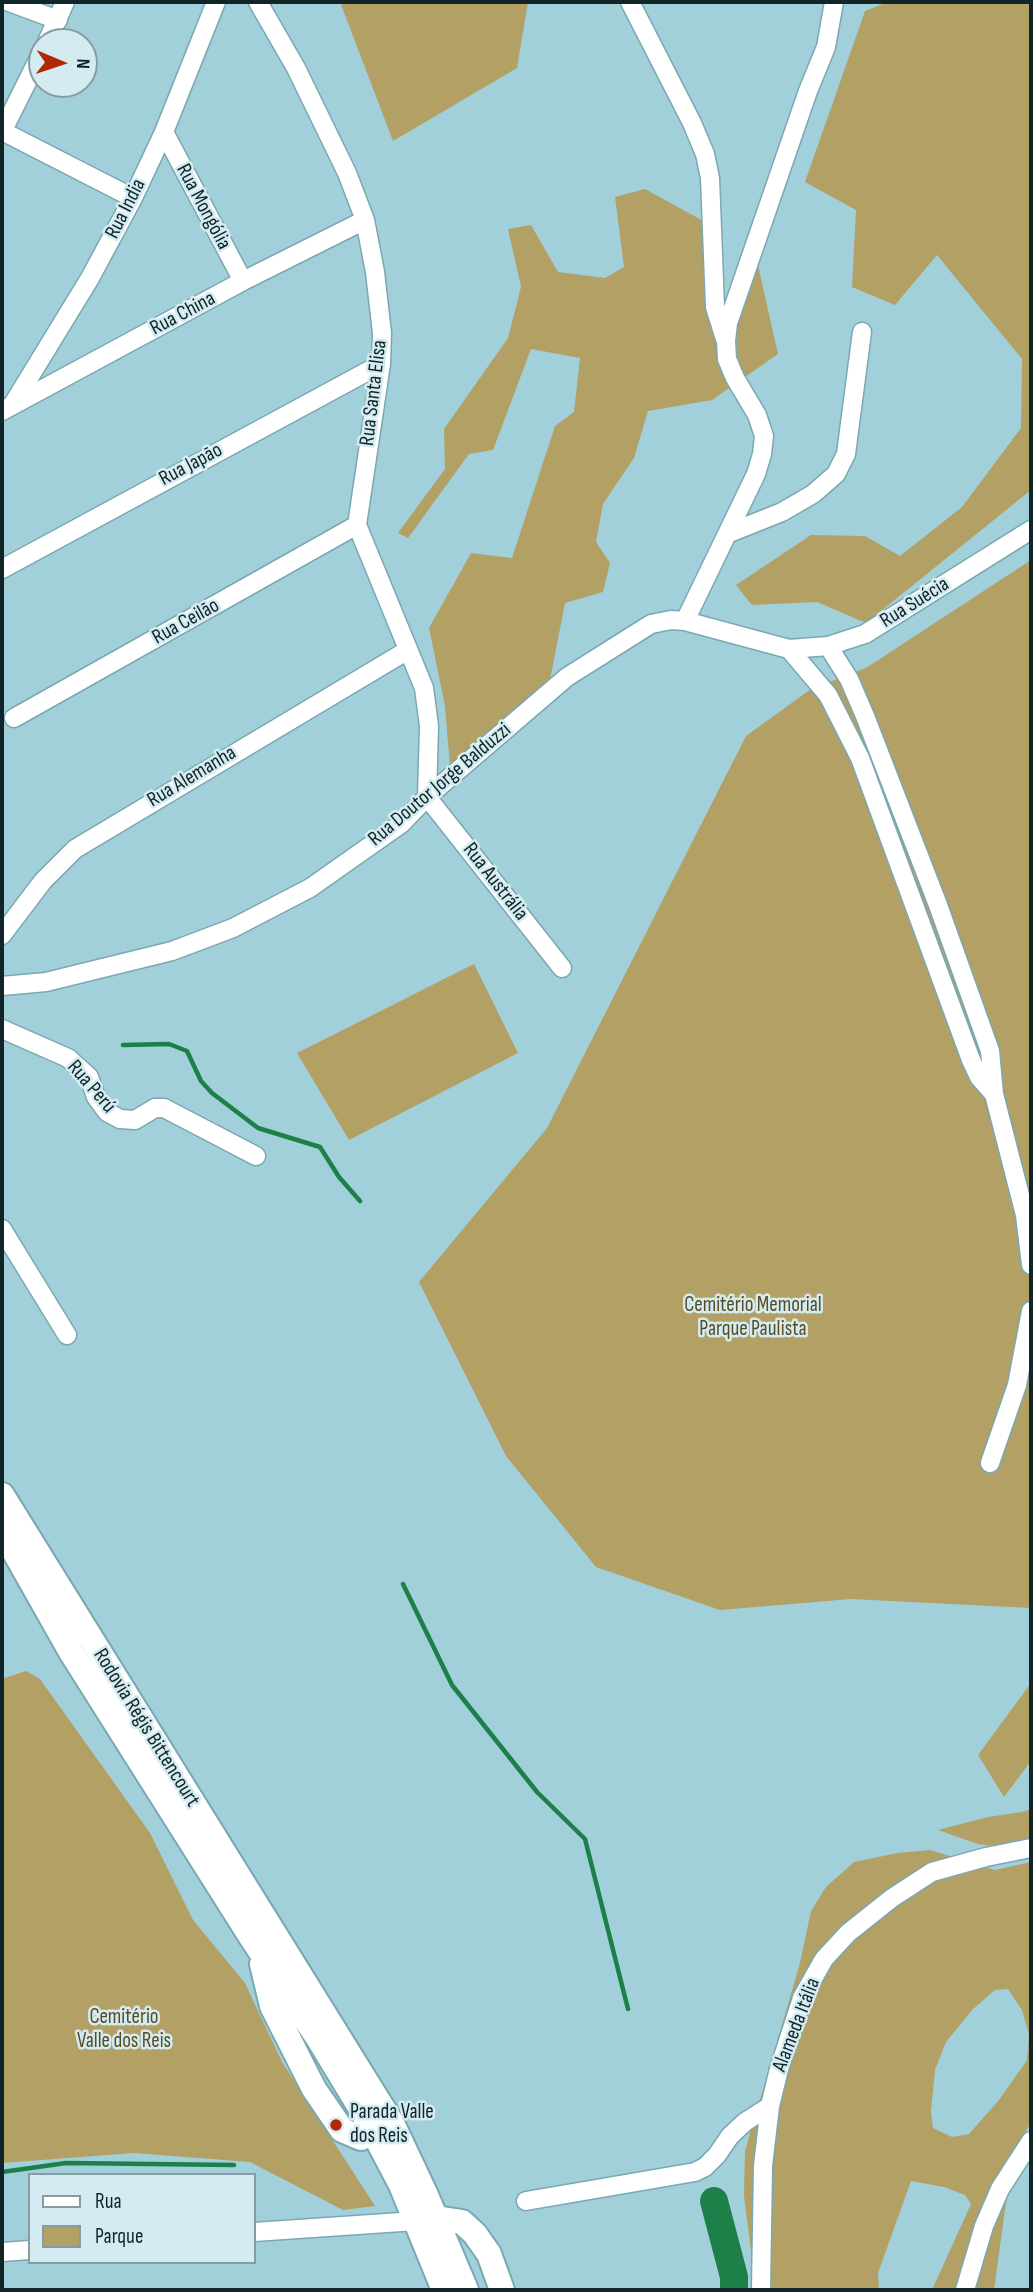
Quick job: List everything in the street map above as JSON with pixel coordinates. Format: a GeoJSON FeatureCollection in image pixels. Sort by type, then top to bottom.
{"type":"FeatureCollection","features":[{"type":"Feature","properties":{"kind":"highway","name":"Rodovia Régis Bittencourt"},"geometry":{"type":"LineString","coordinates":[[2,1495],[290,1961],[383,2128]]}},
{"type":"Feature","properties":{"kind":"highway","name":"Rodovia Régis Bittencourt"},"geometry":{"type":"LineString","coordinates":[[2,1530],[71,1652],[255,1943],[318,2038],[383,2128]]}},
{"type":"Feature","properties":{"kind":"highway"},"geometry":{"type":"LineString","coordinates":[[383,2128],[425,2193],[426,2220],[444,2290]]}},
{"type":"Feature","properties":{"kind":"highway"},"geometry":{"type":"LineString","coordinates":[[383,2128],[401,2185],[426,2220],[466,2290]]}},
{"type":"Feature","properties":{"kind":"highway"},"geometry":{"type":"LineString","coordinates":[[426,2220],[462,2222],[475,2234],[489,2254],[502,2290]]}},
{"type":"Feature","properties":{"kind":"street"},"geometry":{"type":"LineString","coordinates":[[9,2],[58,20]]}},
{"type":"Feature","properties":{"kind":"street"},"geometry":{"type":"LineString","coordinates":[[54,28],[65,2]]}},
{"type":"Feature","properties":{"kind":"street","name":"Rua India"},"geometry":{"type":"LineString","coordinates":[[8,408],[90,278],[133,198],[164,132],[216,2]]}},
{"type":"Feature","properties":{"kind":"street","name":"Rua Santa Elisa"},"geometry":{"type":"LineString","coordinates":[[258,2],[296,68],[347,173],[365,220],[383,332],[381,364],[357,525]]}},
{"type":"Feature","properties":{"kind":"street"},"geometry":{"type":"LineString","coordinates":[[630,2],[705,154],[710,178],[715,307],[726,341]]}},
{"type":"Feature","properties":{"kind":"street"},"geometry":{"type":"LineString","coordinates":[[685,621],[757,474],[762,454],[764,436],[757,415],[727,359],[728,323],[808,91],[826,47],[834,2]]}},
{"type":"Feature","properties":{"kind":"street"},"geometry":{"type":"LineString","coordinates":[[28,80],[2,131],[133,198]]}},
{"type":"Feature","properties":{"kind":"street","name":"Rua Mongólia"},"geometry":{"type":"LineString","coordinates":[[164,132],[243,281]]}},
{"type":"Feature","properties":{"kind":"street","name":"Rua China"},"geometry":{"type":"LineString","coordinates":[[8,408],[243,281],[365,220]]}},
{"type":"Feature","properties":{"kind":"street"},"geometry":{"type":"LineString","coordinates":[[727,534],[782,512],[813,494],[836,474],[846,454],[862,332]]}},
{"type":"Feature","properties":{"kind":"street","name":"Rua Japão"},"geometry":{"type":"LineString","coordinates":[[2,569],[381,364]]}},
{"type":"Feature","properties":{"kind":"street"},"geometry":{"type":"LineString","coordinates":[[357,525],[424,688],[429,726],[427,797]]}},
{"type":"Feature","properties":{"kind":"street","name":"Rua Ceilão"},"geometry":{"type":"LineString","coordinates":[[13,718],[357,525]]}},
{"type":"Feature","properties":{"kind":"street","name":"Rua Suécia"},"geometry":{"type":"LineString","coordinates":[[789,649],[828,646],[865,634],[1031,530]]}},
{"type":"Feature","properties":{"kind":"street","name":"Rua Doutor Jorge Balduzzi"},"geometry":{"type":"LineString","coordinates":[[2,986],[46,982],[160,954],[233,928],[310,888],[401,824],[427,797],[567,677],[651,624],[671,620],[685,621],[789,649]]}},
{"type":"Feature","properties":{"kind":"street"},"geometry":{"type":"LineString","coordinates":[[828,646],[849,679],[938,905],[990,1051],[994,1094],[1028,1215],[1031,1265]]}},
{"type":"Feature","properties":{"kind":"street"},"geometry":{"type":"LineString","coordinates":[[789,649],[828,695],[859,758],[910,889],[971,1060],[979,1077],[994,1094]]}},
{"type":"Feature","properties":{"kind":"street","name":"Rua Alemanha"},"geometry":{"type":"LineString","coordinates":[[2,935],[43,881],[75,849],[408,650]]}},
{"type":"Feature","properties":{"kind":"street","name":"Rua Austrália"},"geometry":{"type":"LineString","coordinates":[[427,797],[562,968]]}},
{"type":"Feature","properties":{"kind":"street","name":"Rua Perú"},"geometry":{"type":"LineString","coordinates":[[2,1029],[68,1058],[89,1077],[96,1097],[107,1112],[120,1119],[135,1119],[155,1108],[164,1108],[256,1156]]}},
{"type":"Feature","properties":{"kind":"street"},"geometry":{"type":"LineString","coordinates":[[2,1230],[67,1335]]}},
{"type":"Feature","properties":{"kind":"street"},"geometry":{"type":"LineString","coordinates":[[990,1463],[1017,1385],[1031,1311]]}},
{"type":"Feature","properties":{"kind":"street","name":"Alameda Itália"},"geometry":{"type":"LineString","coordinates":[[761,2290],[763,2166],[770,2106],[802,1998],[824,1959],[848,1933],[892,1898],[932,1872],[1031,1848]]}},
{"type":"Feature","properties":{"kind":"street"},"geometry":{"type":"LineString","coordinates":[[526,2202],[695,2172],[705,2167],[717,2155],[730,2136],[770,2106]]}},
{"type":"Feature","properties":{"kind":"street"},"geometry":{"type":"LineString","coordinates":[[965,2290],[984,2226],[1000,2189],[1031,2141]]}},
{"type":"Feature","properties":{"kind":"street"},"geometry":{"type":"LineString","coordinates":[[256,2232],[426,2220]]}},
{"type":"Feature","properties":{"kind":"street"},"geometry":{"type":"LineString","coordinates":[[2,2252],[28,2250]]}},
{"type":"Feature","properties":{"kind":"green space"},"geometry":{"type":"Polygon","coordinates":[[[340,2],[528,2],[517,68],[393,141],[340,2]]]}},
{"type":"Feature","properties":{"kind":"green space"},"geometry":{"type":"Polygon","coordinates":[[[888,2],[1031,2],[1031,490],[866,623],[817,602],[752,605],[736,585],[811,535],[865,536],[900,556],[962,507],[1021,428],[1022,359],[937,255],[895,305],[852,287],[856,210],[805,182],[865,11],[888,2]]]}},
{"type":"Feature","properties":{"kind":"green space"},"geometry":{"type":"Polygon","coordinates":[[[645,189],[707,223],[710,297],[739,303],[756,256],[778,354],[712,400],[648,411],[634,458],[603,504],[596,542],[610,563],[603,592],[565,603],[550,680],[450,767],[445,706],[429,628],[471,553],[512,558],[555,426],[574,412],[580,358],[531,349],[493,450],[469,454],[408,538],[398,533],[445,469],[444,429],[508,338],[521,287],[508,229],[531,225],[558,272],[605,278],[624,267],[615,197],[645,189]]]}},
{"type":"Feature","properties":{"kind":"green space","name":"Cemitério Memorial Parque Paulista"},"geometry":{"type":"Polygon","coordinates":[[[1031,560],[1031,1608],[851,1599],[720,1610],[596,1567],[506,1456],[419,1282],[547,1128],[746,736],[811,689],[866,668],[1031,560]]]}},
{"type":"Feature","properties":{"kind":"green space"},"geometry":{"type":"Polygon","coordinates":[[[474,964],[518,1053],[349,1140],[297,1053],[474,964]]]}},
{"type":"Feature","properties":{"kind":"green space","name":"Cemitério Valle dos Reis"},"geometry":{"type":"Polygon","coordinates":[[[26,1671],[40,1679],[150,1833],[193,1920],[245,1983],[282,2062],[375,2206],[343,2210],[250,2162],[134,2153],[2,2163],[2,1679],[26,1671]]]}},
{"type":"Feature","properties":{"kind":"green space"},"geometry":{"type":"Polygon","coordinates":[[[1031,1683],[1031,1761],[1004,1797],[978,1755],[1031,1683]]]}},
{"type":"Feature","properties":{"kind":"green space"},"geometry":{"type":"Polygon","coordinates":[[[1031,1809],[1031,1841],[1000,1847],[978,1844],[938,1830],[988,1817],[1031,1809]]]}},
{"type":"Feature","properties":{"kind":"green space"},"geometry":{"type":"Polygon","coordinates":[[[930,1850],[995,1870],[1031,1862],[1031,2123],[1021,2138],[1008,2188],[994,2290],[932,2290],[971,2204],[965,2195],[944,2187],[911,2181],[878,2273],[879,2290],[756,2290],[744,2196],[745,2151],[800,1963],[811,1911],[826,1887],[854,1862],[930,1850]],[[1008,1989],[995,1990],[972,2010],[946,2042],[935,2070],[931,2111],[933,2128],[952,2137],[969,2134],[999,2100],[1027,2060],[1029,2035],[1022,2010],[1008,1989]]]}},
{"type":"Feature","properties":{"kind":"waterway"},"geometry":{"type":"LineString","coordinates":[[123,1045],[169,1044],[187,1051],[201,1081],[212,1093],[258,1128],[320,1147],[339,1177],[360,1201]]}},
{"type":"Feature","properties":{"kind":"waterway"},"geometry":{"type":"LineString","coordinates":[[403,1584],[452,1685],[537,1792],[585,1839],[628,2009]]}},
{"type":"Feature","properties":{"kind":"waterway"},"geometry":{"type":"LineString","coordinates":[[2,2172],[66,2163],[234,2165]]}},
{"type":"Feature","properties":{"kind":"waterway"},"geometry":{"type":"LineString","coordinates":[[714,2201],[734,2277],[734,2290]]}},
{"type":"Feature","properties":{"kind":"place","name":"Parada Valle dos Reis"},"geometry":{"type":"Point","coordinates":[336,2125]}}]}
